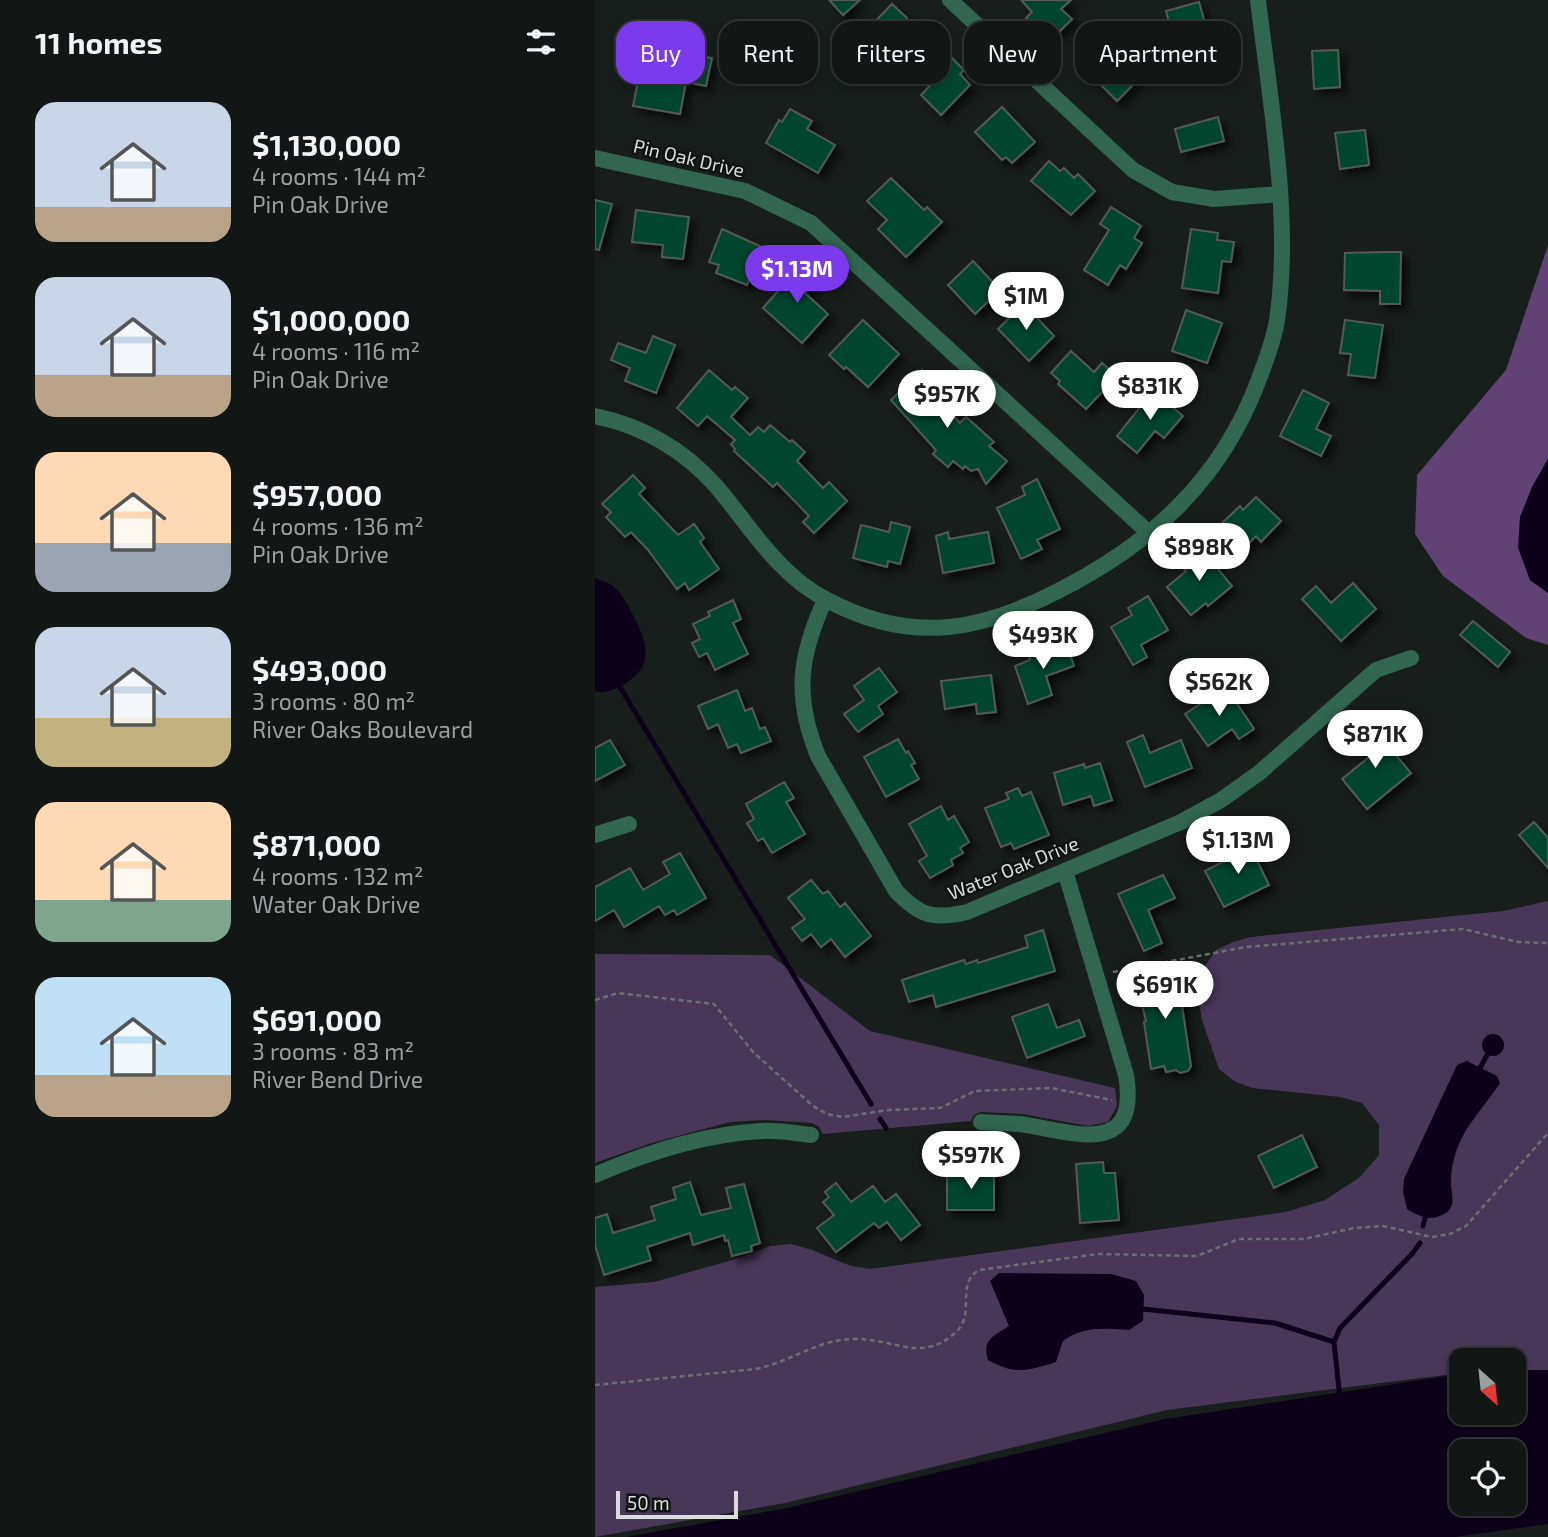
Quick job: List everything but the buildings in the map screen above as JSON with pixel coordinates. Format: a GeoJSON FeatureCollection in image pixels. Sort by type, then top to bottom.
{"type":"FeatureCollection","features":[{"type":"Feature","properties":{"kind":"street"},"geometry":{"type":"LineString","coordinates":[[950,0],[1133,170],[1172,192],[1214,199],[1280,194]]}},
{"type":"Feature","properties":{"kind":"street"},"geometry":{"type":"LineString","coordinates":[[595,416],[618,421],[646,432],[674,448],[715,485],[771,555],[797,579],[825,600],[872,620],[920,629],[973,625],[1024,608],[1080,580],[1150,534],[1185,501],[1224,450],[1248,408],[1277,322],[1282,262],[1280,194],[1258,0]]}},
{"type":"Feature","properties":{"kind":"street","name":"Pin Oak Drive"},"geometry":{"type":"LineString","coordinates":[[595,158],[745,191],[811,222],[1150,534]]}},
{"type":"Feature","properties":{"kind":"street","name":"Water Oak Drive"},"geometry":{"type":"LineString","coordinates":[[825,600],[810,631],[803,660],[801,684],[805,718],[818,755],[896,891],[910,906],[928,916],[947,917],[967,912],[1181,822],[1221,800],[1259,773],[1376,670],[1411,658]]}},
{"type":"Feature","properties":{"kind":"street"},"geometry":{"type":"LineString","coordinates":[[595,835],[629,824]]}},
{"type":"Feature","properties":{"kind":"street"},"geometry":{"type":"LineString","coordinates":[[981,1122],[1018,1124],[1086,1136],[1101,1135],[1114,1129],[1122,1119],[1128,1102],[1126,1075],[1065,871]]}},
{"type":"Feature","properties":{"kind":"street"},"geometry":{"type":"LineString","coordinates":[[595,1175],[665,1149],[734,1133],[765,1131],[811,1135]]}},
{"type":"Feature","properties":{"kind":"path"},"geometry":{"type":"LineString","coordinates":[[1096,975],[1246,947],[1463,929],[1518,942],[1548,943]]}},
{"type":"Feature","properties":{"kind":"path"},"geometry":{"type":"LineString","coordinates":[[595,1000],[618,993],[714,1004],[753,1052],[813,1106],[842,1117],[888,1110],[940,1108],[967,1094],[986,1091],[1051,1088],[1128,1102]]}},
{"type":"Feature","properties":{"kind":"path"},"geometry":{"type":"LineString","coordinates":[[595,1385],[756,1369],[772,1366],[826,1342],[853,1339],[926,1349],[941,1343],[959,1330],[965,1316],[966,1282],[979,1270],[1098,1254],[1197,1256],[1239,1239],[1304,1239],[1354,1228],[1383,1226],[1432,1237],[1450,1234],[1466,1226],[1548,1133]]}},
{"type":"Feature","properties":{"kind":"shaded area"},"geometry":{"type":"Polygon","coordinates":[[[1548,245],[1548,459],[1532,487],[1530,580],[1548,593],[1548,645],[1526,638],[1443,576],[1415,534],[1417,475],[1506,370],[1548,245]]]}},
{"type":"Feature","properties":{"kind":"shaded area"},"geometry":{"type":"Polygon","coordinates":[[[1548,459],[1548,593],[1530,580],[1518,548],[1520,517],[1532,487],[1548,459]]]}},
{"type":"Feature","properties":{"kind":"shaded area"},"geometry":{"type":"Polygon","coordinates":[[[595,578],[610,584],[624,598],[642,634],[646,651],[642,668],[635,676],[619,687],[599,692],[595,692],[595,578]]]}},
{"type":"Feature","properties":{"kind":"shaded area"},"geometry":{"type":"Polygon","coordinates":[[[1548,901],[1548,1370],[1526,1370],[1526,1348],[1449,1348],[1449,1375],[1167,1410],[785,1503],[595,1537],[595,1287],[654,1282],[736,1259],[770,1246],[791,1244],[851,1266],[870,1269],[1286,1212],[1325,1200],[1360,1177],[1379,1155],[1379,1125],[1362,1103],[1340,1097],[1252,1088],[1234,1081],[1219,1069],[1202,1020],[1197,994],[1200,973],[1216,950],[1251,937],[1503,911],[1548,901]]]}},
{"type":"Feature","properties":{"kind":"shaded area"},"geometry":{"type":"Polygon","coordinates":[[[595,954],[770,955],[870,1031],[1115,1088],[1117,1106],[1108,1122],[1088,1126],[1022,1114],[981,1112],[974,1115],[971,1121],[823,1134],[819,1127],[812,1123],[766,1120],[730,1122],[652,1143],[595,1163],[595,954]]]}},
{"type":"Feature","properties":{"kind":"shaded area"},"geometry":{"type":"Polygon","coordinates":[[[1489,1034],[1497,1034],[1504,1041],[1504,1049],[1497,1056],[1489,1056],[1482,1049],[1482,1041],[1489,1034]]]}},
{"type":"Feature","properties":{"kind":"shaded area"},"geometry":{"type":"Polygon","coordinates":[[[1467,1061],[1497,1076],[1500,1083],[1467,1128],[1457,1148],[1453,1161],[1450,1209],[1436,1217],[1421,1216],[1407,1209],[1403,1192],[1404,1179],[1457,1065],[1467,1061]]]}},
{"type":"Feature","properties":{"kind":"shaded area"},"geometry":{"type":"Polygon","coordinates":[[[999,1273],[1111,1274],[1136,1281],[1144,1295],[1143,1321],[1129,1330],[1095,1329],[1070,1336],[1063,1341],[1056,1362],[1021,1370],[997,1365],[988,1360],[988,1343],[1009,1326],[990,1281],[999,1273]]]}},
{"type":"Feature","properties":{"kind":"shaded area"},"geometry":{"type":"Polygon","coordinates":[[[1526,1370],[1548,1370],[1548,1524],[1455,1537],[626,1537],[787,1508],[1165,1419],[1449,1376],[1449,1425],[1526,1425],[1526,1370]]]}},
{"type":"Feature","properties":{"kind":"waterway"},"geometry":{"type":"LineString","coordinates":[[620,687],[871,1104]]}},
{"type":"Feature","properties":{"kind":"waterway"},"geometry":{"type":"LineString","coordinates":[[1480,1068],[1487,1055]]}},
{"type":"Feature","properties":{"kind":"waterway"},"geometry":{"type":"LineString","coordinates":[[880,1119],[886,1128]]}},
{"type":"Feature","properties":{"kind":"waterway"},"geometry":{"type":"LineString","coordinates":[[1423,1226],[1425,1218]]}},
{"type":"Feature","properties":{"kind":"waterway"},"geometry":{"type":"LineString","coordinates":[[1340,1399],[1334,1342],[1340,1328],[1420,1243]]}},
{"type":"Feature","properties":{"kind":"waterway"},"geometry":{"type":"LineString","coordinates":[[1143,1309],[1275,1323],[1334,1342]]}}]}
